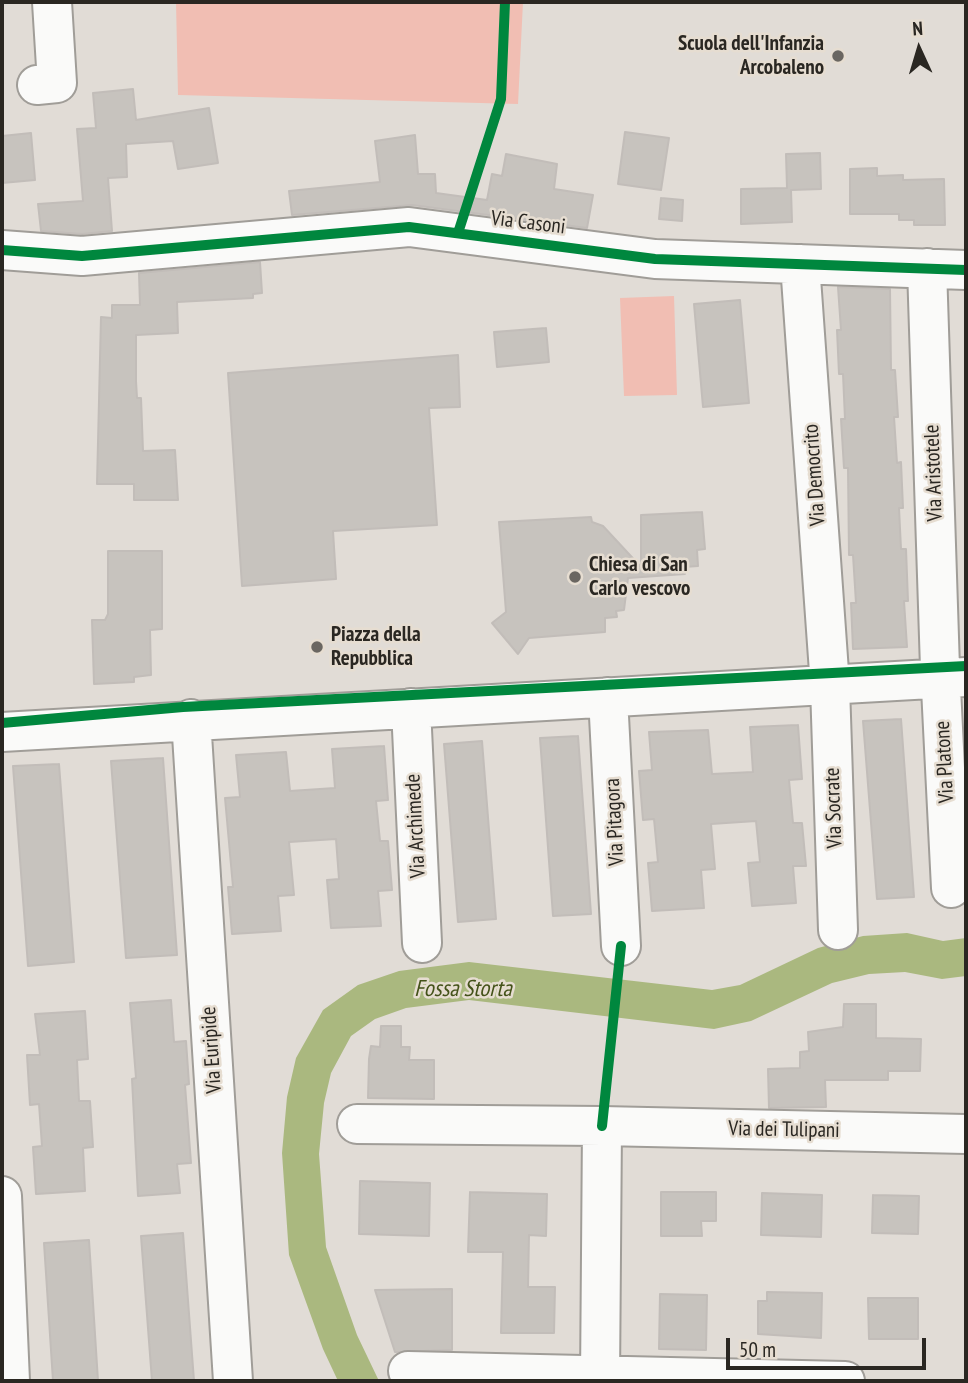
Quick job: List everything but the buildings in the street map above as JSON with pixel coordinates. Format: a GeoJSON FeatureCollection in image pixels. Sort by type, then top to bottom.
{"type":"FeatureCollection","features":[{"type":"Feature","properties":{"kind":"street"},"geometry":{"type":"LineString","coordinates":[[37,85],[57,83],[52,2]]}},
{"type":"Feature","properties":{"kind":"street","name":"Via Casoni"},"geometry":{"type":"LineString","coordinates":[[2,250],[82,256],[409,227],[655,259],[966,270]]}},
{"type":"Feature","properties":{"kind":"street","name":"Via Democrito"},"geometry":{"type":"LineString","coordinates":[[800,264],[830,686]]}},
{"type":"Feature","properties":{"kind":"street","name":"Via Aristotele"},"geometry":{"type":"LineString","coordinates":[[927,268],[953,678]]}},
{"type":"Feature","properties":{"kind":"street"},"geometry":{"type":"LineString","coordinates":[[2,732],[191,719],[953,678]]}},
{"type":"Feature","properties":{"kind":"street","name":"Via Platone"},"geometry":{"type":"LineString","coordinates":[[951,888],[953,678]]}},
{"type":"Feature","properties":{"kind":"street","name":"Via Socrate"},"geometry":{"type":"LineString","coordinates":[[830,686],[838,930]]}},
{"type":"Feature","properties":{"kind":"street","name":"Via Pitagora"},"geometry":{"type":"LineString","coordinates":[[608,697],[621,946]]}},
{"type":"Feature","properties":{"kind":"street","name":"Via Archimede"},"geometry":{"type":"LineString","coordinates":[[411,708],[422,943]]}},
{"type":"Feature","properties":{"kind":"street","name":"Via Euripide"},"geometry":{"type":"LineString","coordinates":[[191,719],[233,1381]]}},
{"type":"Feature","properties":{"kind":"street","name":"Via dei Tulipani"},"geometry":{"type":"LineString","coordinates":[[357,1125],[602,1126],[966,1134]]}},
{"type":"Feature","properties":{"kind":"street"},"geometry":{"type":"LineString","coordinates":[[600,1378],[602,1126]]}},
{"type":"Feature","properties":{"kind":"street"},"geometry":{"type":"LineString","coordinates":[[2,1196],[10,1381]]}},
{"type":"Feature","properties":{"kind":"street"},"geometry":{"type":"LineString","coordinates":[[408,1371],[600,1378],[845,1381]]}},
{"type":"Feature","properties":{"kind":"shaded area"},"geometry":{"type":"Polygon","coordinates":[[[176,2],[523,2],[518,104],[178,95],[176,2]]]}},
{"type":"Feature","properties":{"kind":"shaded area"},"geometry":{"type":"Polygon","coordinates":[[[674,296],[677,395],[624,396],[620,298],[674,296]]]}},
{"type":"Feature","properties":{"kind":"water","name":"Fossa Storta"},"geometry":{"type":"Polygon","coordinates":[[[907,933],[943,941],[966,938],[966,976],[942,979],[905,972],[869,974],[832,983],[751,1021],[714,1029],[469,1000],[406,1008],[375,1019],[351,1036],[331,1073],[324,1103],[319,1154],[326,1247],[357,1335],[379,1381],[338,1381],[323,1349],[289,1255],[282,1153],[287,1097],[296,1058],[323,1010],[358,985],[399,971],[469,962],[712,990],[740,985],[818,948],[863,936],[907,933]]]}},
{"type":"Feature","properties":{"kind":"cycle path"},"geometry":{"type":"LineString","coordinates":[[458,233],[501,99],[505,2]]}},
{"type":"Feature","properties":{"kind":"cycle path"},"geometry":{"type":"LineString","coordinates":[[2,250],[82,256],[409,227],[655,259],[966,270]]}},
{"type":"Feature","properties":{"kind":"cycle path"},"geometry":{"type":"LineString","coordinates":[[2,723],[183,707],[966,666]]}},
{"type":"Feature","properties":{"kind":"cycle path"},"geometry":{"type":"LineString","coordinates":[[602,1126],[621,946]]}},
{"type":"Feature","properties":{"kind":"place","name":"Scuola dell'Infanzia Arcobaleno"},"geometry":{"type":"Point","coordinates":[838,56]}},
{"type":"Feature","properties":{"kind":"place","name":"Chiesa di San Carlo vescovo"},"geometry":{"type":"Point","coordinates":[575,577]}},
{"type":"Feature","properties":{"kind":"place","name":"Piazza della Repubblica"},"geometry":{"type":"Point","coordinates":[317,647]}}]}
